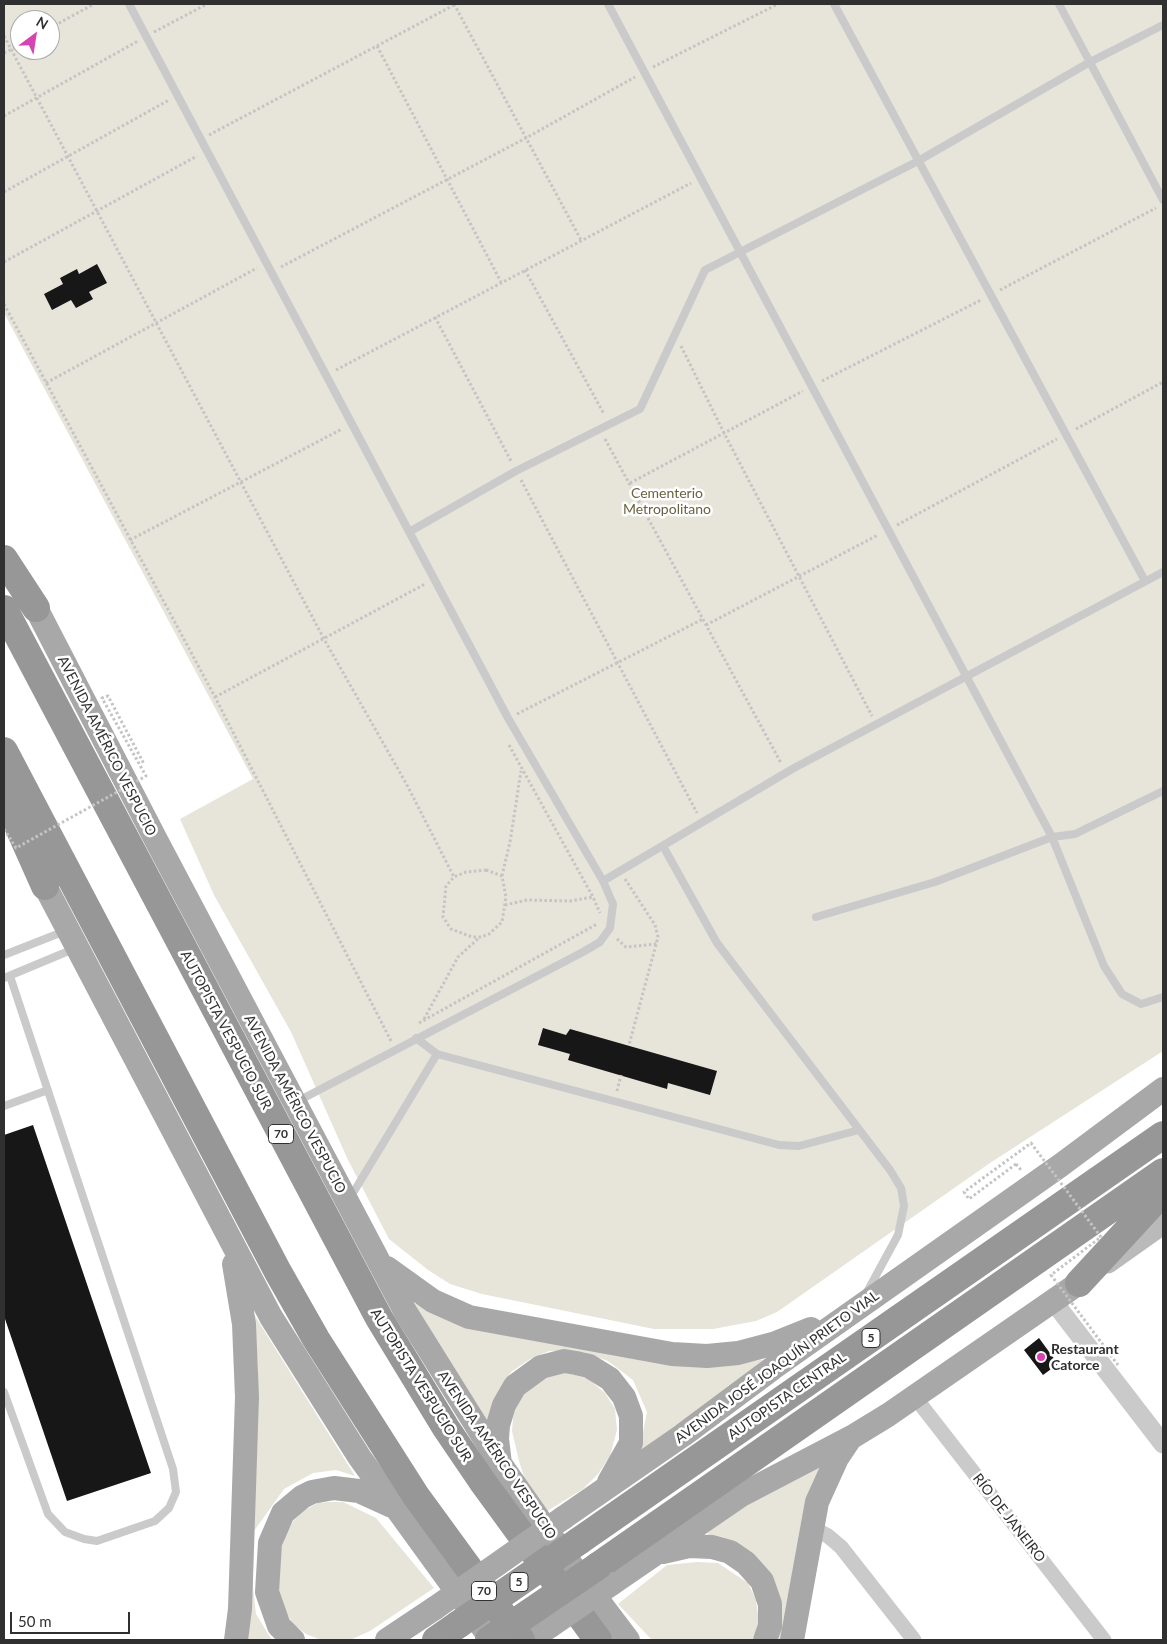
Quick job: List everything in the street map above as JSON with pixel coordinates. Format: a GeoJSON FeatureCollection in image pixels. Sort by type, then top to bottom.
{"type":"FeatureCollection","features":[{"type":"Feature","properties":{"kind":"highway"},"geometry":{"type":"LineString","coordinates":[[4,559],[36,608]]}},
{"type":"Feature","properties":{"kind":"highway","name":"AUTOPISTA VESPUCIO SUR"},"geometry":{"type":"LineString","coordinates":[[4,609],[379,1318],[436,1412],[482,1481],[598,1640]]}},
{"type":"Feature","properties":{"kind":"highway","name":"70"},"geometry":{"type":"LineString","coordinates":[[4,751],[278,1272],[316,1339],[416,1496],[521,1640]]}},
{"type":"Feature","properties":{"kind":"highway"},"geometry":{"type":"LineString","coordinates":[[4,794],[45,886]]}},
{"type":"Feature","properties":{"kind":"highway","name":"AUTOPISTA CENTRAL"},"geometry":{"type":"LineString","coordinates":[[436,1640],[1163,1135]]}},
{"type":"Feature","properties":{"kind":"highway","name":"5"},"geometry":{"type":"LineString","coordinates":[[491,1640],[604,1575],[1163,1172]]}},
{"type":"Feature","properties":{"kind":"highway"},"geometry":{"type":"LineString","coordinates":[[1079,1283],[1163,1192]]}},
{"type":"Feature","properties":{"kind":"main road","name":"AVENIDA AMÉRICO VESPUCIO"},"geometry":{"type":"LineString","coordinates":[[4,543],[36,608],[347,1203],[437,1365],[501,1465],[569,1562],[628,1640]]}},
{"type":"Feature","properties":{"kind":"main road"},"geometry":{"type":"LineString","coordinates":[[4,812],[45,886],[228,1238],[299,1364],[393,1506],[491,1640]]}},
{"type":"Feature","properties":{"kind":"main road","name":"AVENIDA JOSÉ JOAQUÍN PRIETO VIAL"},"geometry":{"type":"LineString","coordinates":[[387,1640],[683,1435],[860,1305],[1061,1164],[1163,1089]]}},
{"type":"Feature","properties":{"kind":"main road"},"geometry":{"type":"LineString","coordinates":[[648,1558],[741,1495],[852,1437],[1163,1224]]}},
{"type":"Feature","properties":{"kind":"main road"},"geometry":{"type":"LineString","coordinates":[[228,1238],[240,1295],[247,1360],[240,1609],[236,1640]]}},
{"type":"Feature","properties":{"kind":"main road"},"geometry":{"type":"LineString","coordinates":[[375,1256],[417,1292],[469,1317],[689,1356],[724,1355],[776,1343],[860,1305]]}},
{"type":"Feature","properties":{"kind":"main road"},"geometry":{"type":"LineString","coordinates":[[501,1465],[498,1452],[498,1425],[504,1405],[516,1386],[541,1367],[564,1361],[576,1363],[600,1372],[610,1379],[624,1397],[631,1416],[632,1434],[628,1452],[602,1491]]}},
{"type":"Feature","properties":{"kind":"main road"},"geometry":{"type":"LineString","coordinates":[[792,1640],[811,1527],[825,1481],[837,1458],[852,1437]]}},
{"type":"Feature","properties":{"kind":"main road"},"geometry":{"type":"LineString","coordinates":[[293,1640],[279,1626],[268,1592],[270,1543],[283,1513],[302,1497],[312,1492],[334,1488],[372,1495],[393,1506]]}},
{"type":"Feature","properties":{"kind":"main road"},"geometry":{"type":"LineString","coordinates":[[530,1640],[604,1575],[674,1548],[689,1546],[720,1548],[738,1556],[755,1571],[767,1592],[771,1615],[765,1640]]}},
{"type":"Feature","properties":{"kind":"street"},"geometry":{"type":"LineString","coordinates":[[1053,1301],[1163,1444]]}},
{"type":"Feature","properties":{"kind":"street","name":"RÍO DE JANEIRO"},"geometry":{"type":"LineString","coordinates":[[914,1396],[1104,1640]]}},
{"type":"Feature","properties":{"kind":"street"},"geometry":{"type":"LineString","coordinates":[[811,1527],[828,1536],[841,1547],[914,1640]]}},
{"type":"Feature","properties":{"kind":"lane"},"geometry":{"type":"LineString","coordinates":[[129,4],[508,718],[603,881],[613,904],[610,928],[600,942],[294,1102]]}},
{"type":"Feature","properties":{"kind":"lane"},"geometry":{"type":"LineString","coordinates":[[608,4],[1052,838],[1104,966],[1122,994],[1141,1004],[1163,997]]}},
{"type":"Feature","properties":{"kind":"lane"},"geometry":{"type":"LineString","coordinates":[[834,4],[989,295],[1145,581]]}},
{"type":"Feature","properties":{"kind":"lane"},"geometry":{"type":"LineString","coordinates":[[1059,4],[1163,200]]}},
{"type":"Feature","properties":{"kind":"lane"},"geometry":{"type":"LineString","coordinates":[[409,532],[516,471],[610,426],[640,409],[705,270],[918,161],[1090,62],[1163,25]]}},
{"type":"Feature","properties":{"kind":"lane"},"geometry":{"type":"LineString","coordinates":[[603,881],[786,773],[1163,572]]}},
{"type":"Feature","properties":{"kind":"lane"},"geometry":{"type":"LineString","coordinates":[[816,916],[935,882],[1052,838],[1075,834],[1163,791]]}},
{"type":"Feature","properties":{"kind":"lane"},"geometry":{"type":"LineString","coordinates":[[663,846],[717,943],[898,1182],[904,1206],[895,1241],[860,1305]]}},
{"type":"Feature","properties":{"kind":"lane"},"geometry":{"type":"LineString","coordinates":[[4,955],[72,939]]}},
{"type":"Feature","properties":{"kind":"lane"},"geometry":{"type":"LineString","coordinates":[[4,1392],[48,1514],[65,1532],[84,1540],[97,1541],[155,1521],[169,1508],[176,1492],[173,1469],[48,1090],[7,977],[72,939]]}},
{"type":"Feature","properties":{"kind":"lane"},"geometry":{"type":"LineString","coordinates":[[416,1038],[437,1054],[779,1145],[799,1146],[859,1130]]}},
{"type":"Feature","properties":{"kind":"lane"},"geometry":{"type":"LineString","coordinates":[[347,1203],[437,1054]]}},
{"type":"Feature","properties":{"kind":"lane"},"geometry":{"type":"LineString","coordinates":[[4,1106],[48,1090]]}},
{"type":"Feature","properties":{"kind":"path"},"geometry":{"type":"LineString","coordinates":[[60,23],[94,4]]}},
{"type":"Feature","properties":{"kind":"path"},"geometry":{"type":"LineString","coordinates":[[4,116],[38,99],[146,36],[207,4]]}},
{"type":"Feature","properties":{"kind":"path"},"geometry":{"type":"LineString","coordinates":[[201,140],[455,4],[581,240]]}},
{"type":"Feature","properties":{"kind":"path"},"geometry":{"type":"LineString","coordinates":[[271,272],[526,138],[644,72],[778,4]]}},
{"type":"Feature","properties":{"kind":"path"},"geometry":{"type":"LineString","coordinates":[[4,36],[10,47]]}},
{"type":"Feature","properties":{"kind":"path"},"geometry":{"type":"LineString","coordinates":[[377,46],[501,282]]}},
{"type":"Feature","properties":{"kind":"path"},"geometry":{"type":"LineString","coordinates":[[17,60],[324,639],[407,785],[454,877]]}},
{"type":"Feature","properties":{"kind":"path"},"geometry":{"type":"LineString","coordinates":[[4,192],[177,96]]}},
{"type":"Feature","properties":{"kind":"path"},"geometry":{"type":"LineString","coordinates":[[4,262],[207,151]]}},
{"type":"Feature","properties":{"kind":"path"},"geometry":{"type":"LineString","coordinates":[[326,375],[700,178]]}},
{"type":"Feature","properties":{"kind":"path"},"geometry":{"type":"LineString","coordinates":[[630,483],[1163,204]]}},
{"type":"Feature","properties":{"kind":"path"},"geometry":{"type":"LineString","coordinates":[[46,383],[266,263]]}},
{"type":"Feature","properties":{"kind":"path"},"geometry":{"type":"LineString","coordinates":[[526,270],[610,426]]}},
{"type":"Feature","properties":{"kind":"path"},"geometry":{"type":"LineString","coordinates":[[4,304],[215,697],[392,1041],[392,1051]]}},
{"type":"Feature","properties":{"kind":"path"},"geometry":{"type":"LineString","coordinates":[[435,317],[702,822]]}},
{"type":"Feature","properties":{"kind":"path"},"geometry":{"type":"LineString","coordinates":[[675,333],[724,434],[877,725]]}},
{"type":"Feature","properties":{"kind":"path"},"geometry":{"type":"LineString","coordinates":[[706,625],[888,530],[1163,382]]}},
{"type":"Feature","properties":{"kind":"path"},"geometry":{"type":"LineString","coordinates":[[130,540],[352,424]]}},
{"type":"Feature","properties":{"kind":"path"},"geometry":{"type":"LineString","coordinates":[[600,431],[630,483],[786,773]]}},
{"type":"Feature","properties":{"kind":"path"},"geometry":{"type":"LineString","coordinates":[[215,697],[434,579]]}},
{"type":"Feature","properties":{"kind":"path"},"geometry":{"type":"LineString","coordinates":[[416,1025],[594,926],[600,914],[593,897],[521,770],[504,736],[508,718],[703,619]]}},
{"type":"Feature","properties":{"kind":"path"},"geometry":{"type":"LineString","coordinates":[[4,829],[16,848],[146,776],[102,698],[108,696],[144,764]]}},
{"type":"Feature","properties":{"kind":"path"},"geometry":{"type":"LineString","coordinates":[[424,1020],[458,957],[468,945],[489,934],[502,922],[505,905],[502,876],[510,842],[521,770]]}},
{"type":"Feature","properties":{"kind":"path"},"geometry":{"type":"LineString","coordinates":[[481,937],[459,933],[451,929],[445,922],[443,908],[446,886],[454,877],[478,870],[496,872],[502,876]]}},
{"type":"Feature","properties":{"kind":"path"},"geometry":{"type":"LineString","coordinates":[[619,873],[633,890],[655,925],[658,936],[629,1045]]}},
{"type":"Feature","properties":{"kind":"path"},"geometry":{"type":"LineString","coordinates":[[505,905],[528,900],[570,901],[593,897]]}},
{"type":"Feature","properties":{"kind":"path"},"geometry":{"type":"LineString","coordinates":[[610,928],[623,946],[657,944]]}},
{"type":"Feature","properties":{"kind":"path"},"geometry":{"type":"LineString","coordinates":[[392,1041],[400,1036]]}},
{"type":"Feature","properties":{"kind":"path"},"geometry":{"type":"LineString","coordinates":[[1016,1164],[969,1198],[964,1192],[1031,1143],[1101,1237],[1051,1275],[1118,1365]]}},
{"type":"Feature","properties":{"kind":"green space","name":"Cementerio Metropolitano"},"geometry":{"type":"Polygon","coordinates":[[[4,4],[1163,4],[1163,1051],[990,1163],[777,1312],[756,1321],[713,1329],[654,1329],[482,1294],[450,1284],[428,1270],[389,1239],[348,1160],[291,1032],[214,895],[180,819],[253,779],[4,313],[4,4]]]}},
{"type":"Feature","properties":{"kind":"green space"},"geometry":{"type":"Polygon","coordinates":[[[414,1303],[498,1332],[704,1367],[768,1359],[634,1456],[641,1442],[647,1412],[633,1380],[608,1361],[583,1352],[549,1351],[530,1359],[511,1372],[493,1400],[491,1430],[414,1303]]]}},
{"type":"Feature","properties":{"kind":"green space"},"geometry":{"type":"Polygon","coordinates":[[[255,1316],[355,1476],[336,1470],[313,1473],[284,1489],[254,1531],[252,1579],[256,1614],[272,1640],[248,1640],[258,1374],[255,1316]]]}},
{"type":"Feature","properties":{"kind":"green space"},"geometry":{"type":"Polygon","coordinates":[[[557,1371],[587,1378],[605,1393],[615,1409],[617,1430],[610,1456],[598,1474],[583,1489],[544,1513],[528,1489],[519,1461],[512,1431],[514,1406],[532,1381],[557,1371]]]}},
{"type":"Feature","properties":{"kind":"green space"},"geometry":{"type":"Polygon","coordinates":[[[826,1457],[804,1511],[780,1640],[771,1640],[777,1613],[704,1529],[826,1457]]]}},
{"type":"Feature","properties":{"kind":"green space"},"geometry":{"type":"Polygon","coordinates":[[[343,1502],[376,1518],[434,1588],[370,1631],[350,1640],[321,1640],[306,1634],[293,1624],[278,1599],[280,1553],[286,1533],[294,1520],[305,1510],[318,1503],[343,1502]]]}},
{"type":"Feature","properties":{"kind":"green space"},"geometry":{"type":"Polygon","coordinates":[[[697,1562],[718,1563],[748,1583],[756,1600],[759,1623],[752,1640],[652,1640],[618,1604],[667,1565],[697,1562]]]}},
{"type":"Feature","properties":{"kind":"building"},"geometry":{"type":"Polygon","coordinates":[[[97,264],[107,283],[89,292],[93,299],[76,308],[71,300],[52,310],[44,294],[63,284],[60,278],[77,269],[79,274],[97,264]]]}},
{"type":"Feature","properties":{"kind":"building"},"geometry":{"type":"Polygon","coordinates":[[[543,1028],[566,1035],[570,1029],[717,1071],[710,1095],[668,1083],[667,1089],[568,1060],[570,1054],[538,1045],[543,1028]]]}},
{"type":"Feature","properties":{"kind":"building"},"geometry":{"type":"Polygon","coordinates":[[[33,1125],[151,1473],[67,1501],[4,1316],[4,1135],[33,1125]]]}},
{"type":"Feature","properties":{"kind":"building","name":"Restaurant Catorce"},"geometry":{"type":"Polygon","coordinates":[[[1039,1338],[1058,1364],[1043,1375],[1024,1350],[1039,1338]]]}},
{"type":"Feature","properties":{"kind":"place","name":"Restaurant Catorce"},"geometry":{"type":"Point","coordinates":[1041,1357]}}]}
